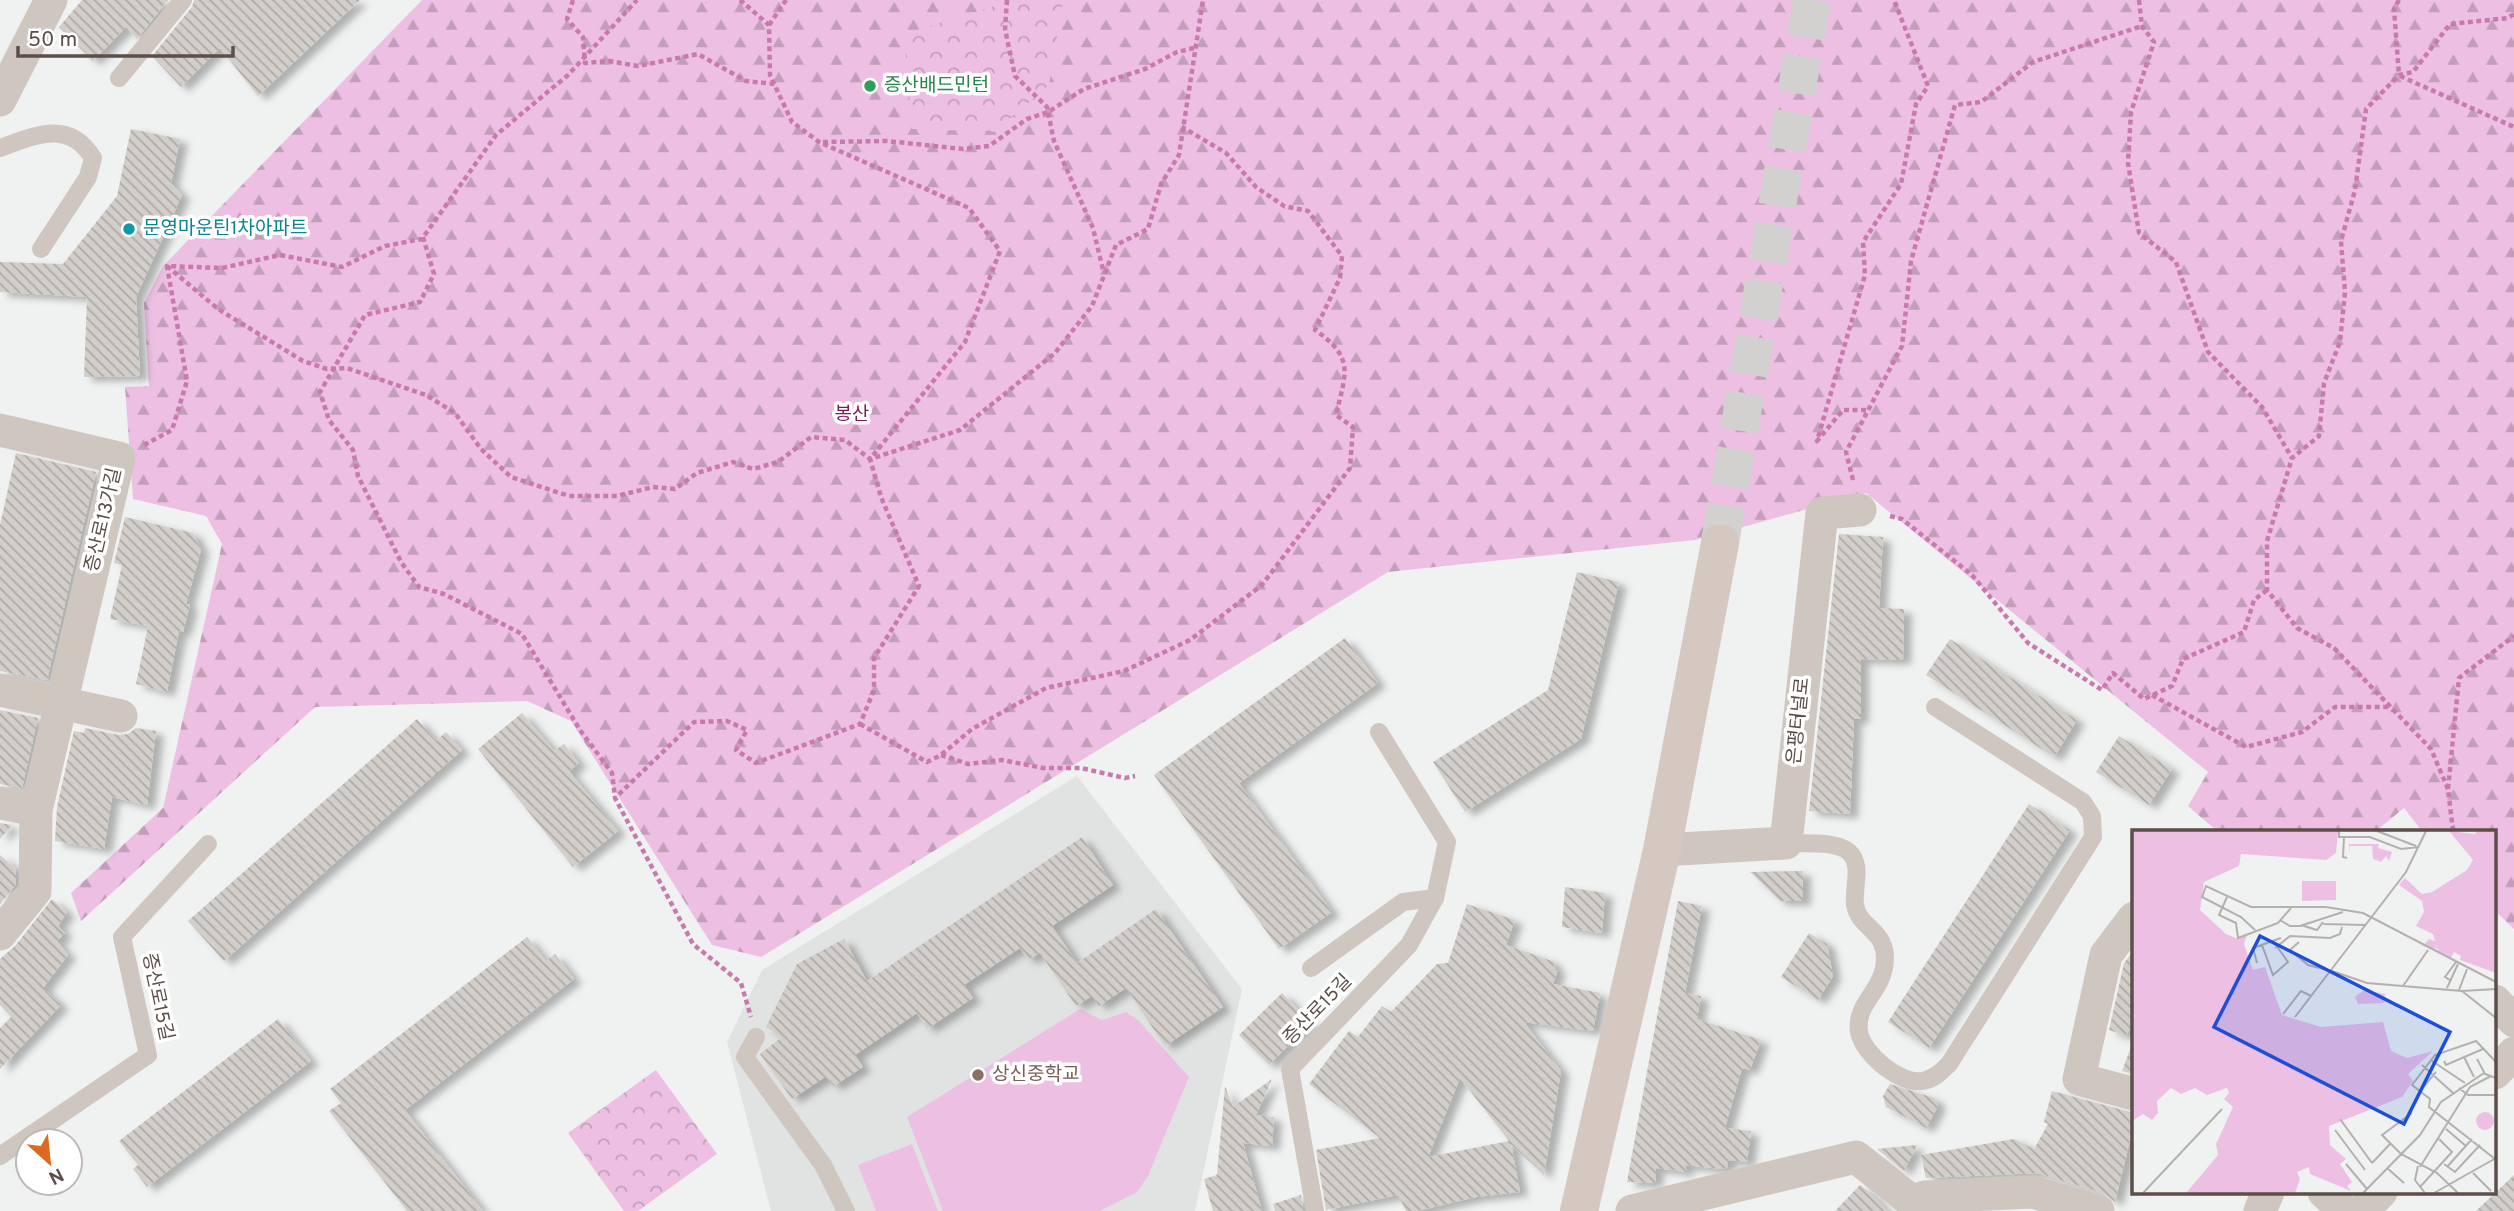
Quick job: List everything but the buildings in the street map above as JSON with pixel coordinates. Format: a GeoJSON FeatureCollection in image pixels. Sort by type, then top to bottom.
{"type":"FeatureCollection","features":[{"type":"Feature","properties":{"kind":"main road"},"geometry":{"type":"LineString","coordinates":[[1579,1211],[1662,850],[1720,543]]}},
{"type":"Feature","properties":{"kind":"street"},"geometry":{"type":"LineString","coordinates":[[0,100],[51,0]]}},
{"type":"Feature","properties":{"kind":"street","name":"증산로13가길"},"geometry":{"type":"LineString","coordinates":[[0,430],[119,458],[36,810],[35,891],[0,934]]}},
{"type":"Feature","properties":{"kind":"street","name":"은평터널로"},"geometry":{"type":"LineString","coordinates":[[1786,843],[1822,513],[1860,510]]}},
{"type":"Feature","properties":{"kind":"street"},"geometry":{"type":"LineString","coordinates":[[0,690],[121,716]]}},
{"type":"Feature","properties":{"kind":"street"},"geometry":{"type":"LineString","coordinates":[[0,803],[36,810]]}},
{"type":"Feature","properties":{"kind":"street"},"geometry":{"type":"LineString","coordinates":[[1662,850],[1786,843]]}},
{"type":"Feature","properties":{"kind":"street"},"geometry":{"type":"LineString","coordinates":[[2132,921],[2106,954],[2079,1079],[2132,1093]]}},
{"type":"Feature","properties":{"kind":"street"},"geometry":{"type":"LineString","coordinates":[[2496,1002],[2514,1021]]}},
{"type":"Feature","properties":{"kind":"street"},"geometry":{"type":"LineString","coordinates":[[2496,1072],[2514,1053]]}},
{"type":"Feature","properties":{"kind":"street"},"geometry":{"type":"LineString","coordinates":[[1632,1211],[1856,1157],[1918,1206],[1925,1197],[2034,1192],[2098,1211]]}},
{"type":"Feature","properties":{"kind":"street"},"geometry":{"type":"LineString","coordinates":[[2260,1211],[2267,1194]]}},
{"type":"Feature","properties":{"kind":"street"},"geometry":{"type":"LineString","coordinates":[[2326,1194],[2344,1211]]}},
{"type":"Feature","properties":{"kind":"street"},"geometry":{"type":"LineString","coordinates":[[2362,1211],[2379,1194]]}},
{"type":"Feature","properties":{"kind":"lane"},"geometry":{"type":"LineString","coordinates":[[119,78],[183,0]]}},
{"type":"Feature","properties":{"kind":"lane"},"geometry":{"type":"LineString","coordinates":[[0,148],[47,133],[66,133],[83,143],[93,158],[88,177],[41,249]]}},
{"type":"Feature","properties":{"kind":"lane"},"geometry":{"type":"LineString","coordinates":[[1786,843],[1839,846],[1852,856],[1857,868],[1855,904],[1860,918],[1881,939],[1885,956],[1884,971],[1863,1006],[1860,1019],[1859,1032],[1868,1053],[1873,1059],[1912,1081],[1930,1079],[1940,1073],[1949,1064],[2093,837],[2095,828],[2082,802],[1935,707]]}},
{"type":"Feature","properties":{"kind":"lane"},"geometry":{"type":"LineString","coordinates":[[1311,968],[1403,902],[1435,898],[1447,842],[1379,732]]}},
{"type":"Feature","properties":{"kind":"lane","name":"증산로15길"},"geometry":{"type":"LineString","coordinates":[[0,1156],[148,1055],[122,937],[208,844]]}},
{"type":"Feature","properties":{"kind":"lane","name":"증산로15길"},"geometry":{"type":"LineString","coordinates":[[1315,1211],[1290,1069],[1409,945],[1435,898]]}},
{"type":"Feature","properties":{"kind":"lane"},"geometry":{"type":"LineString","coordinates":[[756,1037],[745,1057],[823,1165],[846,1211]]}},
{"type":"Feature","properties":{"kind":"path"},"geometry":{"type":"LineString","coordinates":[[573,0],[567,19],[583,37],[585,63],[609,61],[638,66],[698,54],[746,81],[775,84]]}},
{"type":"Feature","properties":{"kind":"path"},"geometry":{"type":"LineString","coordinates":[[167,266],[222,268],[280,255],[342,267],[385,246],[423,237],[496,135],[568,75],[637,0]]}},
{"type":"Feature","properties":{"kind":"path"},"geometry":{"type":"LineString","coordinates":[[740,0],[769,26]]}},
{"type":"Feature","properties":{"kind":"path"},"geometry":{"type":"LineString","coordinates":[[786,0],[769,26],[770,75],[792,122],[819,142],[969,208],[1000,251],[965,342],[870,459]]}},
{"type":"Feature","properties":{"kind":"path"},"geometry":{"type":"LineString","coordinates":[[1007,0],[1005,29],[1015,76],[1041,100],[1048,112],[1054,141],[1093,228],[1103,271]]}},
{"type":"Feature","properties":{"kind":"path"},"geometry":{"type":"LineString","coordinates":[[870,459],[960,430],[1055,354],[1092,306],[1103,271],[1116,245],[1148,229],[1161,184],[1179,155],[1203,0]]}},
{"type":"Feature","properties":{"kind":"path"},"geometry":{"type":"LineString","coordinates":[[1866,410],[1843,410],[1817,441],[1865,275],[1863,242],[1901,184],[1916,104],[1928,86],[1894,0]]}},
{"type":"Feature","properties":{"kind":"path"},"geometry":{"type":"LineString","coordinates":[[2139,0],[2143,26],[2154,42],[2131,112],[2128,163],[2139,233],[2176,262],[2208,352],[2262,407],[2292,458]]}},
{"type":"Feature","properties":{"kind":"path"},"geometry":{"type":"LineString","coordinates":[[2399,0],[2395,9],[2399,75]]}},
{"type":"Feature","properties":{"kind":"path"},"geometry":{"type":"LineString","coordinates":[[2448,789],[2431,749],[2334,649],[2297,628],[2267,590],[2267,541],[2292,458],[2319,436],[2323,383],[2340,342],[2345,292],[2341,241],[2354,190],[2367,110],[2399,75],[2413,72],[2450,24],[2508,18],[2514,14]]}},
{"type":"Feature","properties":{"kind":"path"},"geometry":{"type":"LineString","coordinates":[[2143,26],[2033,62],[1981,102],[1955,105],[1912,261],[1902,346],[1846,452],[1860,510],[1902,519],[1972,575],[2028,643],[2102,690],[2113,673],[2144,699],[2172,686],[2182,659],[2244,632],[2254,600],[2267,590]]}},
{"type":"Feature","properties":{"kind":"path"},"geometry":{"type":"LineString","coordinates":[[819,142],[887,141],[963,149],[989,146],[1027,119],[1048,112],[1084,89],[1145,69],[1177,52],[1194,48]]}},
{"type":"Feature","properties":{"kind":"path"},"geometry":{"type":"LineString","coordinates":[[2399,75],[2514,127]]}},
{"type":"Feature","properties":{"kind":"path"},"geometry":{"type":"LineString","coordinates":[[860,724],[927,762],[941,755],[972,730],[1046,688],[1124,671],[1190,640],[1262,585],[1350,468],[1353,427],[1336,415],[1343,383],[1344,358],[1336,345],[1315,330],[1340,278],[1342,256],[1308,211],[1284,206],[1256,187],[1226,153],[1182,127]]}},
{"type":"Feature","properties":{"kind":"path"},"geometry":{"type":"LineString","coordinates":[[423,237],[434,274],[420,302],[365,315],[320,392],[329,420],[353,450],[358,476],[401,562],[419,587],[444,594],[522,634],[580,730],[612,773],[615,798],[693,944],[741,983],[756,1037]]}},
{"type":"Feature","properties":{"kind":"path"},"geometry":{"type":"LineString","coordinates":[[167,266],[218,309],[303,360],[334,369],[347,368],[426,395],[455,412],[481,449],[511,477],[569,496],[617,496],[653,487],[675,489],[697,473],[733,462],[753,469],[778,462],[811,437],[845,440],[870,459],[881,497],[919,586],[874,659],[874,690],[860,724],[757,763],[736,750],[747,730],[727,721],[694,722],[615,798]]}},
{"type":"Feature","properties":{"kind":"path"},"geometry":{"type":"LineString","coordinates":[[119,458],[172,430],[187,382],[167,266]]}},
{"type":"Feature","properties":{"kind":"path"},"geometry":{"type":"LineString","coordinates":[[2453,830],[2448,789],[2459,678],[2514,636]]}},
{"type":"Feature","properties":{"kind":"path"},"geometry":{"type":"LineString","coordinates":[[2152,695],[2246,747],[2302,732],[2335,707],[2389,707]]}},
{"type":"Feature","properties":{"kind":"path"},"geometry":{"type":"LineString","coordinates":[[941,755],[968,764],[1002,760],[1043,768],[1081,768],[1125,778],[1135,776]]}},
{"type":"Feature","properties":{"kind":"shaded area","name":"상신중학교"},"geometry":{"type":"Polygon","coordinates":[[[1077,776],[1242,989],[1195,1211],[771,1211],[727,1042],[762,970],[1077,776]]]}},
{"type":"Feature","properties":{"kind":"green space","name":"봉산"},"geometry":{"type":"Polygon","coordinates":[[[422,0],[2514,0],[2514,929],[2496,912],[2496,830],[2421,830],[2404,808],[2377,830],[2216,830],[2188,806],[2208,772],[1866,493],[1695,540],[1388,572],[761,957],[712,945],[571,721],[527,701],[315,707],[81,921],[71,893],[163,808],[222,544],[206,516],[133,499],[125,387],[149,386],[144,303],[163,266],[422,0]]]}},
{"type":"Feature","properties":{"kind":"green space"},"geometry":{"type":"Polygon","coordinates":[[[1004,0],[1063,0],[1049,85],[994,132],[912,129],[904,34],[995,6],[1004,0]]]}},
{"type":"Feature","properties":{"kind":"green space"},"geometry":{"type":"Polygon","coordinates":[[[1080,1009],[1102,1020],[1126,1012],[1138,1020],[1189,1077],[1148,1176],[1137,1192],[1100,1211],[943,1211],[907,1117],[1080,1009]]]}},
{"type":"Feature","properties":{"kind":"green space"},"geometry":{"type":"Polygon","coordinates":[[[656,1070],[717,1154],[638,1211],[624,1211],[568,1133],[656,1070]]]}},
{"type":"Feature","properties":{"kind":"green space"},"geometry":{"type":"Polygon","coordinates":[[[912,1144],[938,1211],[876,1211],[858,1165],[912,1144]]]}},
{"type":"Feature","properties":{"kind":"tunnel"},"geometry":{"type":"LineString","coordinates":[[1720,543],[1812,0]]}},
{"type":"Feature","properties":{"kind":"place","name":"증산배드민턴"},"geometry":{"type":"Point","coordinates":[870,86]}},
{"type":"Feature","properties":{"kind":"place","name":"문영마운틴1차아파트"},"geometry":{"type":"Point","coordinates":[129,229]}},
{"type":"Feature","properties":{"kind":"place","name":"상신중학교"},"geometry":{"type":"Point","coordinates":[978,1075]}}]}
